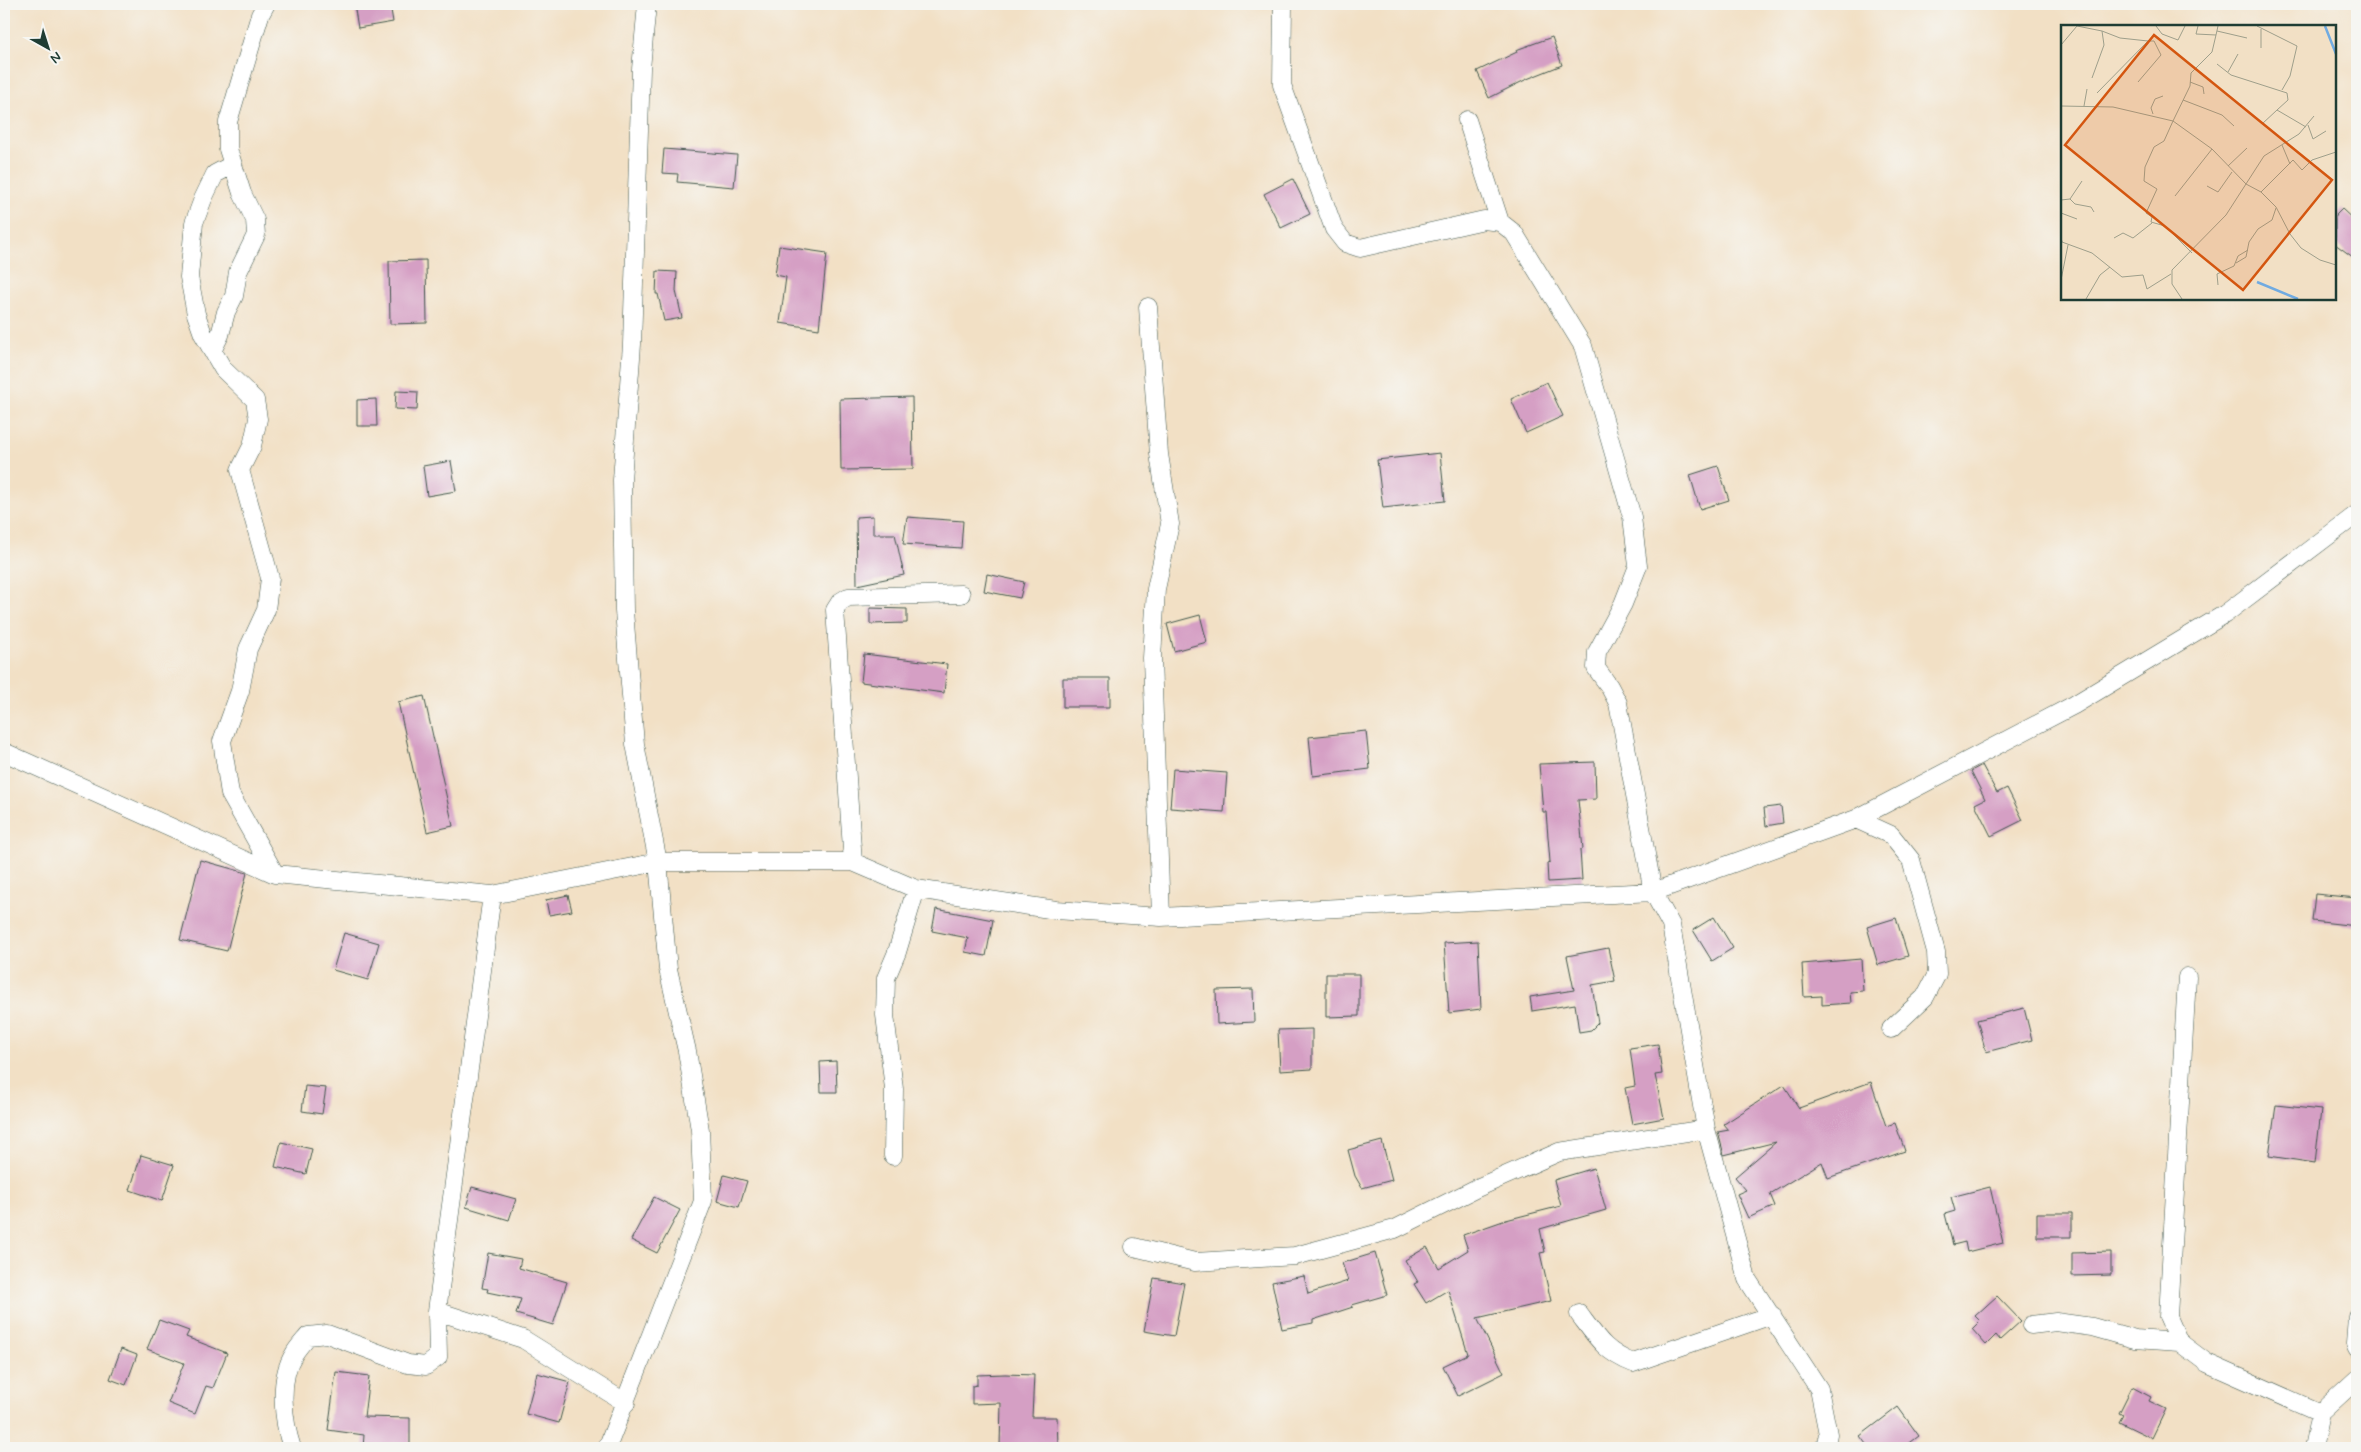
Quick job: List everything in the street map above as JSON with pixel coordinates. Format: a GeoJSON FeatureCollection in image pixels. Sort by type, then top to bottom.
{"type":"FeatureCollection","features":[{"type":"Feature","properties":{"kind":"street"},"geometry":{"type":"LineString","coordinates":[[212,351],[234,296],[238,272],[256,235],[255,220],[232,165],[228,149],[228,122],[260,15],[266,4]]}},
{"type":"Feature","properties":{"kind":"street"},"geometry":{"type":"LineString","coordinates":[[607,1448],[704,1201],[700,1130],[687,1051],[668,969],[658,862],[634,744],[624,611],[622,480],[632,344],[641,69],[648,4]]}},
{"type":"Feature","properties":{"kind":"street"},"geometry":{"type":"LineString","coordinates":[[1283,4],[1282,85],[1334,229],[1345,243],[1360,248],[1484,220],[1500,222],[1514,233],[1583,346],[1632,517],[1638,566],[1623,604],[1597,652],[1596,668],[1618,703],[1653,892],[1671,925],[1706,1129],[1747,1279],[1819,1389],[1828,1434],[1825,1448]]}},
{"type":"Feature","properties":{"kind":"street"},"geometry":{"type":"LineString","coordinates":[[1467,120],[1500,222]]}},
{"type":"Feature","properties":{"kind":"street"},"geometry":{"type":"LineString","coordinates":[[232,165],[215,174],[194,223],[189,276],[196,314],[203,334],[223,369],[255,400],[258,418],[252,446],[240,470],[270,578],[266,610],[248,649],[240,691],[222,741],[230,794],[275,874]]}},
{"type":"Feature","properties":{"kind":"street"},"geometry":{"type":"LineString","coordinates":[[1148,307],[1159,454],[1170,524],[1156,590],[1152,658],[1161,917]]}},
{"type":"Feature","properties":{"kind":"street"},"geometry":{"type":"LineString","coordinates":[[4,752],[275,874],[492,895],[658,862],[853,862],[916,889],[1056,910],[1161,917],[1653,892],[1856,819],[2074,705],[2225,614],[2357,514]]}},
{"type":"Feature","properties":{"kind":"street"},"geometry":{"type":"LineString","coordinates":[[853,862],[835,610],[840,602],[848,597],[961,594]]}},
{"type":"Feature","properties":{"kind":"street"},"geometry":{"type":"LineString","coordinates":[[1856,819],[1891,835],[1911,860],[1936,952],[1937,974],[1925,997],[1891,1029]]}},
{"type":"Feature","properties":{"kind":"street"},"geometry":{"type":"LineString","coordinates":[[893,1156],[894,1089],[885,1015],[886,978],[897,952],[916,889]]}},
{"type":"Feature","properties":{"kind":"street"},"geometry":{"type":"LineString","coordinates":[[292,1448],[286,1430],[283,1391],[293,1355],[308,1336],[327,1334],[408,1364],[426,1366],[438,1357],[437,1311],[492,895]]}},
{"type":"Feature","properties":{"kind":"street"},"geometry":{"type":"LineString","coordinates":[[2178,1342],[2168,1317],[2187,977]]}},
{"type":"Feature","properties":{"kind":"street"},"geometry":{"type":"LineString","coordinates":[[1134,1247],[1195,1262],[1295,1256],[1395,1229],[1476,1188],[1559,1152],[1706,1129]]}},
{"type":"Feature","properties":{"kind":"street"},"geometry":{"type":"LineString","coordinates":[[437,1311],[523,1339],[626,1403]]}},
{"type":"Feature","properties":{"kind":"street"},"geometry":{"type":"LineString","coordinates":[[1579,1314],[1604,1348],[1615,1356],[1633,1363],[1772,1315]]}},
{"type":"Feature","properties":{"kind":"street"},"geometry":{"type":"LineString","coordinates":[[2357,1317],[2355,1343],[2357,1348]]}},
{"type":"Feature","properties":{"kind":"street"},"geometry":{"type":"LineString","coordinates":[[2032,1325],[2056,1322],[2092,1327],[2135,1339],[2178,1342],[2207,1363],[2320,1413]]}},
{"type":"Feature","properties":{"kind":"street"},"geometry":{"type":"LineString","coordinates":[[2313,1448],[2320,1413],[2357,1379]]}},
{"type":"Feature","properties":{"kind":"building"},"geometry":{"type":"Polygon","coordinates":[[[354,4],[390,4],[393,22],[358,28],[354,4]]]}},
{"type":"Feature","properties":{"kind":"building"},"geometry":{"type":"Polygon","coordinates":[[[1552,37],[1562,65],[1527,79],[1489,98],[1477,71],[1517,52],[1516,50],[1552,37]]]}},
{"type":"Feature","properties":{"kind":"building"},"geometry":{"type":"Polygon","coordinates":[[[664,149],[737,155],[734,187],[677,182],[678,174],[662,173],[664,149]]]}},
{"type":"Feature","properties":{"kind":"building"},"geometry":{"type":"Polygon","coordinates":[[[1293,179],[1310,214],[1281,228],[1264,194],[1293,179]]]}},
{"type":"Feature","properties":{"kind":"building"},"geometry":{"type":"Polygon","coordinates":[[[2342,209],[2357,223],[2357,260],[2336,245],[2336,215],[2342,209]]]}},
{"type":"Feature","properties":{"kind":"building"},"geometry":{"type":"Polygon","coordinates":[[[779,246],[827,253],[819,329],[780,323],[786,277],[775,275],[779,246]]]}},
{"type":"Feature","properties":{"kind":"building"},"geometry":{"type":"Polygon","coordinates":[[[426,260],[427,323],[390,324],[389,261],[426,260]]]}},
{"type":"Feature","properties":{"kind":"building"},"geometry":{"type":"Polygon","coordinates":[[[657,271],[677,272],[676,291],[682,318],[664,321],[658,294],[656,294],[657,271]]]}},
{"type":"Feature","properties":{"kind":"building"},"geometry":{"type":"Polygon","coordinates":[[[1547,382],[1563,416],[1526,433],[1511,399],[1547,382]]]}},
{"type":"Feature","properties":{"kind":"building"},"geometry":{"type":"Polygon","coordinates":[[[396,391],[418,392],[417,410],[395,409],[396,391]]]}},
{"type":"Feature","properties":{"kind":"building"},"geometry":{"type":"Polygon","coordinates":[[[912,397],[913,469],[841,470],[840,399],[912,397]]]}},
{"type":"Feature","properties":{"kind":"building"},"geometry":{"type":"Polygon","coordinates":[[[376,399],[377,426],[357,426],[357,400],[376,399]]]}},
{"type":"Feature","properties":{"kind":"building"},"geometry":{"type":"Polygon","coordinates":[[[1440,453],[1445,501],[1383,508],[1377,460],[1440,453]]]}},
{"type":"Feature","properties":{"kind":"building"},"geometry":{"type":"Polygon","coordinates":[[[451,461],[456,491],[427,496],[423,466],[451,461]]]}},
{"type":"Feature","properties":{"kind":"building"},"geometry":{"type":"Polygon","coordinates":[[[1718,466],[1729,500],[1700,509],[1690,475],[1718,466]]]}},
{"type":"Feature","properties":{"kind":"building"},"geometry":{"type":"Polygon","coordinates":[[[873,516],[873,534],[895,534],[904,575],[857,585],[856,517],[873,516]]]}},
{"type":"Feature","properties":{"kind":"building"},"geometry":{"type":"Polygon","coordinates":[[[907,517],[963,521],[961,548],[903,544],[907,517]]]}},
{"type":"Feature","properties":{"kind":"building"},"geometry":{"type":"Polygon","coordinates":[[[987,574],[1024,582],[1020,598],[984,591],[987,574]]]}},
{"type":"Feature","properties":{"kind":"building"},"geometry":{"type":"Polygon","coordinates":[[[870,608],[907,609],[907,623],[870,624],[870,608]]]}},
{"type":"Feature","properties":{"kind":"building"},"geometry":{"type":"Polygon","coordinates":[[[1200,615],[1207,642],[1174,651],[1167,624],[1200,615]]]}},
{"type":"Feature","properties":{"kind":"building"},"geometry":{"type":"Polygon","coordinates":[[[864,654],[947,664],[944,693],[861,682],[864,654]]]}},
{"type":"Feature","properties":{"kind":"building"},"geometry":{"type":"Polygon","coordinates":[[[1063,678],[1110,678],[1110,707],[1063,707],[1063,678]]]}},
{"type":"Feature","properties":{"kind":"building"},"geometry":{"type":"Polygon","coordinates":[[[424,696],[453,826],[427,832],[398,702],[424,696]]]}},
{"type":"Feature","properties":{"kind":"building"},"geometry":{"type":"Polygon","coordinates":[[[1366,731],[1370,769],[1313,776],[1309,737],[1366,731]]]}},
{"type":"Feature","properties":{"kind":"building"},"geometry":{"type":"Polygon","coordinates":[[[1595,762],[1596,799],[1578,800],[1583,849],[1580,850],[1582,880],[1548,882],[1547,863],[1550,862],[1546,812],[1543,812],[1539,764],[1595,762]]]}},
{"type":"Feature","properties":{"kind":"building"},"geometry":{"type":"Polygon","coordinates":[[[1982,765],[1997,793],[2007,788],[2023,820],[1991,836],[1975,804],[1985,799],[1971,771],[1982,765]]]}},
{"type":"Feature","properties":{"kind":"building"},"geometry":{"type":"Polygon","coordinates":[[[1173,769],[1227,773],[1224,812],[1170,808],[1173,769]]]}},
{"type":"Feature","properties":{"kind":"building"},"geometry":{"type":"Polygon","coordinates":[[[1781,806],[1783,823],[1766,826],[1764,808],[1781,806]]]}},
{"type":"Feature","properties":{"kind":"building"},"geometry":{"type":"Polygon","coordinates":[[[200,860],[247,873],[227,951],[180,940],[200,860]]]}},
{"type":"Feature","properties":{"kind":"building"},"geometry":{"type":"Polygon","coordinates":[[[2315,894],[2357,898],[2357,926],[2312,921],[2315,894]]]}},
{"type":"Feature","properties":{"kind":"building"},"geometry":{"type":"Polygon","coordinates":[[[568,895],[572,911],[549,915],[546,900],[568,895]]]}},
{"type":"Feature","properties":{"kind":"building"},"geometry":{"type":"Polygon","coordinates":[[[936,909],[993,920],[986,956],[965,952],[968,938],[932,931],[936,909]]]}},
{"type":"Feature","properties":{"kind":"building"},"geometry":{"type":"Polygon","coordinates":[[[1714,917],[1733,948],[1712,961],[1693,930],[1714,917]]]}},
{"type":"Feature","properties":{"kind":"building"},"geometry":{"type":"Polygon","coordinates":[[[1896,918],[1908,956],[1878,965],[1867,927],[1896,918]]]}},
{"type":"Feature","properties":{"kind":"building"},"geometry":{"type":"Polygon","coordinates":[[[344,933],[379,943],[368,980],[333,970],[344,933]]]}},
{"type":"Feature","properties":{"kind":"building"},"geometry":{"type":"Polygon","coordinates":[[[1478,941],[1481,1009],[1449,1013],[1444,943],[1478,941]]]}},
{"type":"Feature","properties":{"kind":"building"},"geometry":{"type":"Polygon","coordinates":[[[1608,948],[1615,981],[1592,985],[1598,1023],[1591,1030],[1579,1032],[1575,1004],[1532,1011],[1530,997],[1574,990],[1567,956],[1608,948]]]}},
{"type":"Feature","properties":{"kind":"building"},"geometry":{"type":"Polygon","coordinates":[[[1861,959],[1863,991],[1850,992],[1851,1003],[1822,1005],[1822,996],[1804,997],[1802,964],[1861,959]]]}},
{"type":"Feature","properties":{"kind":"building"},"geometry":{"type":"Polygon","coordinates":[[[1326,974],[1359,974],[1359,1016],[1326,1017],[1326,974]]]}},
{"type":"Feature","properties":{"kind":"building"},"geometry":{"type":"Polygon","coordinates":[[[1253,989],[1254,1022],[1217,1024],[1216,990],[1253,989]]]}},
{"type":"Feature","properties":{"kind":"building"},"geometry":{"type":"Polygon","coordinates":[[[2024,1008],[2032,1040],[1986,1052],[1977,1020],[2024,1008]]]}},
{"type":"Feature","properties":{"kind":"building"},"geometry":{"type":"Polygon","coordinates":[[[1312,1029],[1312,1069],[1280,1071],[1278,1030],[1312,1029]]]}},
{"type":"Feature","properties":{"kind":"building"},"geometry":{"type":"Polygon","coordinates":[[[1658,1044],[1662,1074],[1655,1075],[1664,1118],[1632,1124],[1625,1088],[1635,1086],[1630,1048],[1658,1044]]]}},
{"type":"Feature","properties":{"kind":"building"},"geometry":{"type":"Polygon","coordinates":[[[836,1061],[837,1092],[821,1092],[820,1062],[836,1061]]]}},
{"type":"Feature","properties":{"kind":"building"},"geometry":{"type":"Polygon","coordinates":[[[1871,1082],[1886,1126],[1895,1123],[1905,1151],[1828,1178],[1822,1162],[1770,1194],[1775,1206],[1748,1218],[1737,1194],[1746,1190],[1735,1177],[1776,1142],[1724,1155],[1718,1132],[1729,1130],[1724,1124],[1784,1085],[1799,1108],[1871,1082]]]}},
{"type":"Feature","properties":{"kind":"building"},"geometry":{"type":"Polygon","coordinates":[[[305,1086],[326,1088],[322,1114],[302,1111],[305,1086]]]}},
{"type":"Feature","properties":{"kind":"building"},"geometry":{"type":"Polygon","coordinates":[[[2276,1105],[2321,1110],[2315,1163],[2269,1156],[2276,1105]]]}},
{"type":"Feature","properties":{"kind":"building"},"geometry":{"type":"Polygon","coordinates":[[[1382,1141],[1392,1180],[1362,1188],[1355,1176],[1348,1150],[1382,1141]]]}},
{"type":"Feature","properties":{"kind":"building"},"geometry":{"type":"Polygon","coordinates":[[[281,1142],[312,1149],[306,1174],[275,1167],[281,1142]]]}},
{"type":"Feature","properties":{"kind":"building"},"geometry":{"type":"Polygon","coordinates":[[[141,1155],[174,1165],[162,1201],[130,1190],[141,1155]]]}},
{"type":"Feature","properties":{"kind":"building"},"geometry":{"type":"Polygon","coordinates":[[[1594,1168],[1606,1210],[1540,1229],[1545,1252],[1540,1253],[1551,1301],[1477,1318],[1504,1373],[1458,1396],[1443,1366],[1468,1354],[1448,1290],[1426,1303],[1414,1284],[1418,1282],[1405,1260],[1427,1247],[1439,1268],[1468,1250],[1463,1235],[1506,1220],[1561,1206],[1554,1180],[1594,1168]]]}},
{"type":"Feature","properties":{"kind":"building"},"geometry":{"type":"Polygon","coordinates":[[[724,1175],[747,1181],[739,1207],[717,1201],[724,1175]]]}},
{"type":"Feature","properties":{"kind":"building"},"geometry":{"type":"Polygon","coordinates":[[[472,1187],[516,1199],[509,1220],[466,1207],[472,1187]]]}},
{"type":"Feature","properties":{"kind":"building"},"geometry":{"type":"Polygon","coordinates":[[[1990,1187],[2003,1243],[1967,1252],[1965,1242],[1953,1245],[1945,1214],[1955,1211],[1951,1197],[1990,1187]]]}},
{"type":"Feature","properties":{"kind":"building"},"geometry":{"type":"Polygon","coordinates":[[[654,1197],[680,1210],[657,1253],[631,1240],[654,1197]]]}},
{"type":"Feature","properties":{"kind":"building"},"geometry":{"type":"Polygon","coordinates":[[[2037,1213],[2072,1213],[2072,1237],[2037,1237],[2037,1213]]]}},
{"type":"Feature","properties":{"kind":"building"},"geometry":{"type":"Polygon","coordinates":[[[2111,1252],[2111,1275],[2072,1276],[2072,1253],[2111,1252]]]}},
{"type":"Feature","properties":{"kind":"building"},"geometry":{"type":"Polygon","coordinates":[[[488,1253],[521,1259],[519,1268],[567,1282],[553,1325],[516,1314],[521,1299],[487,1292],[488,1289],[482,1288],[488,1253]]]}},
{"type":"Feature","properties":{"kind":"building"},"geometry":{"type":"Polygon","coordinates":[[[1375,1253],[1387,1295],[1352,1305],[1353,1307],[1313,1320],[1313,1323],[1282,1329],[1272,1282],[1304,1276],[1308,1294],[1348,1281],[1342,1263],[1375,1253]]]}},
{"type":"Feature","properties":{"kind":"building"},"geometry":{"type":"Polygon","coordinates":[[[1154,1278],[1184,1283],[1174,1336],[1144,1331],[1154,1278]]]}},
{"type":"Feature","properties":{"kind":"building"},"geometry":{"type":"Polygon","coordinates":[[[1997,1296],[2021,1321],[2000,1340],[1996,1335],[1986,1345],[1972,1329],[1980,1321],[1975,1316],[1997,1296]]]}},
{"type":"Feature","properties":{"kind":"building"},"geometry":{"type":"Polygon","coordinates":[[[159,1320],[189,1331],[186,1337],[227,1353],[213,1388],[206,1386],[195,1414],[168,1403],[184,1363],[147,1349],[159,1320]]]}},
{"type":"Feature","properties":{"kind":"building"},"geometry":{"type":"Polygon","coordinates":[[[121,1349],[137,1355],[126,1385],[110,1379],[121,1349]]]}},
{"type":"Feature","properties":{"kind":"building"},"geometry":{"type":"Polygon","coordinates":[[[336,1372],[369,1376],[364,1417],[410,1418],[410,1448],[363,1448],[364,1435],[328,1430],[336,1372]]]}},
{"type":"Feature","properties":{"kind":"building"},"geometry":{"type":"Polygon","coordinates":[[[537,1373],[570,1382],[559,1423],[526,1414],[537,1373]]]}},
{"type":"Feature","properties":{"kind":"building"},"geometry":{"type":"Polygon","coordinates":[[[977,1375],[1034,1375],[1032,1417],[1057,1417],[1058,1445],[1000,1447],[1001,1403],[972,1404],[972,1386],[977,1385],[977,1375]]]}},
{"type":"Feature","properties":{"kind":"building"},"geometry":{"type":"Polygon","coordinates":[[[2132,1387],[2151,1397],[2149,1401],[2166,1409],[2152,1438],[2119,1422],[2123,1415],[2119,1413],[2132,1387]]]}},
{"type":"Feature","properties":{"kind":"building"},"geometry":{"type":"Polygon","coordinates":[[[1898,1407],[1919,1436],[1903,1448],[1869,1448],[1860,1436],[1898,1407]]]}}]}
